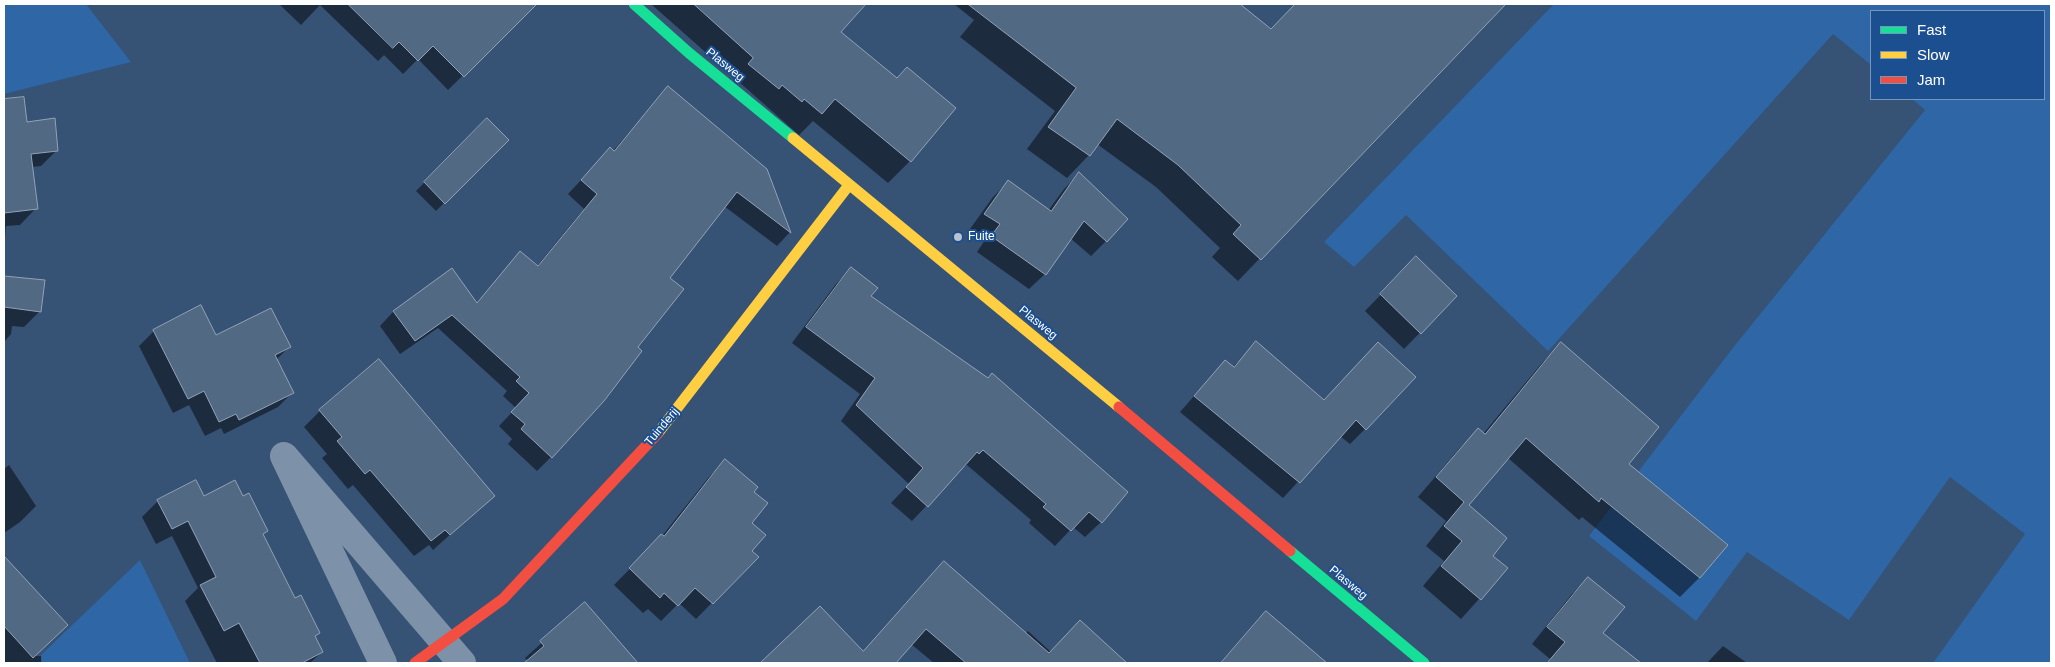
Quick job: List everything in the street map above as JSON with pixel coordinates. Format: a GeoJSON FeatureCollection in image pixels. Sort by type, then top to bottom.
{"type":"FeatureCollection","features":[{"type":"Feature","properties":{"kind":"street","name":"Plasweg"},"geometry":{"type":"LineString","coordinates":[[634,4],[689,53],[1136,422],[1424,663]]}},
{"type":"Feature","properties":{"kind":"street","name":"Tuinderij"},"geometry":{"type":"LineString","coordinates":[[415,663],[503,598],[658,434],[849,185]]}},
{"type":"Feature","properties":{"kind":"street"},"geometry":{"type":"LineString","coordinates":[[383,663],[284,456],[462,663]]}},
{"type":"Feature","properties":{"kind":"shaded area"},"geometry":{"type":"Polygon","coordinates":[[[4,4],[86,4],[131,62],[4,94],[4,4]]]}},
{"type":"Feature","properties":{"kind":"shaded area"},"geometry":{"type":"Polygon","coordinates":[[[1554,4],[2051,4],[2051,663],[1933,663],[2025,534],[1950,477],[1849,620],[1747,552],[1696,621],[1589,536],[1732,349],[1925,110],[1913,100],[2045,100],[2045,10],[1870,10],[1870,64],[1833,34],[1548,351],[1406,215],[1354,267],[1324,242],[1554,4]]]}},
{"type":"Feature","properties":{"kind":"shaded area"},"geometry":{"type":"Polygon","coordinates":[[[140,560],[190,663],[42,663],[41,655],[140,560]]]}},
{"type":"Feature","properties":{"kind":"building"},"geometry":{"type":"Polygon","coordinates":[[[348,4],[537,4],[464,77],[433,46],[418,61],[399,42],[393,48],[348,4]]]}},
{"type":"Feature","properties":{"kind":"building"},"geometry":{"type":"Polygon","coordinates":[[[694,4],[866,4],[841,32],[897,78],[907,67],[956,108],[911,162],[835,99],[822,114],[804,99],[802,102],[782,85],[779,89],[748,64],[753,58],[694,4]]]}},
{"type":"Feature","properties":{"kind":"building"},"geometry":{"type":"Polygon","coordinates":[[[968,4],[1240,4],[1271,29],[1295,4],[1506,4],[1261,260],[1233,234],[1241,225],[1178,165],[1117,119],[1090,156],[1048,127],[1076,88],[968,4]]]}},
{"type":"Feature","properties":{"kind":"building"},"geometry":{"type":"Polygon","coordinates":[[[668,86],[767,169],[791,233],[737,192],[670,278],[684,289],[638,347],[642,351],[604,401],[552,458],[521,429],[525,424],[511,412],[529,393],[516,381],[520,377],[452,315],[415,341],[393,311],[452,268],[477,303],[520,251],[538,266],[597,194],[581,180],[610,147],[614,151],[668,86]]]}},
{"type":"Feature","properties":{"kind":"building"},"geometry":{"type":"Polygon","coordinates":[[[24,97],[27,122],[55,118],[58,151],[31,154],[38,209],[4,213],[4,99],[24,97]]]}},
{"type":"Feature","properties":{"kind":"building"},"geometry":{"type":"Polygon","coordinates":[[[487,118],[509,140],[445,204],[424,182],[487,118]]]}},
{"type":"Feature","properties":{"kind":"building"},"geometry":{"type":"Polygon","coordinates":[[[1079,172],[1128,219],[1107,242],[1084,221],[1046,275],[991,236],[1000,224],[984,214],[1008,180],[1051,211],[1079,172]]]}},
{"type":"Feature","properties":{"kind":"building"},"geometry":{"type":"Polygon","coordinates":[[[1416,256],[1457,296],[1421,334],[1380,294],[1416,256]]]}},
{"type":"Feature","properties":{"kind":"building"},"geometry":{"type":"Polygon","coordinates":[[[851,267],[878,288],[871,296],[988,378],[992,373],[1128,492],[1102,523],[1089,512],[1071,531],[1043,507],[1046,504],[983,450],[979,454],[977,452],[928,507],[906,487],[923,468],[856,405],[875,378],[806,327],[851,267]]]}},
{"type":"Feature","properties":{"kind":"building"},"geometry":{"type":"Polygon","coordinates":[[[4,276],[45,280],[41,312],[4,307],[4,276]]]}},
{"type":"Feature","properties":{"kind":"building"},"geometry":{"type":"Polygon","coordinates":[[[201,305],[216,335],[271,308],[291,347],[275,355],[294,393],[239,420],[236,414],[219,422],[204,391],[188,399],[153,330],[201,305]]]}},
{"type":"Feature","properties":{"kind":"building"},"geometry":{"type":"Polygon","coordinates":[[[1256,341],[1324,400],[1378,342],[1416,377],[1366,430],[1356,420],[1300,483],[1194,396],[1225,360],[1234,367],[1256,341]]]}},
{"type":"Feature","properties":{"kind":"building"},"geometry":{"type":"Polygon","coordinates":[[[1561,342],[1659,427],[1629,464],[1728,545],[1700,578],[1601,498],[1599,502],[1526,438],[1469,505],[1507,538],[1493,556],[1508,568],[1481,600],[1441,566],[1462,541],[1444,526],[1464,502],[1436,477],[1478,428],[1485,434],[1561,342]]]}},
{"type":"Feature","properties":{"kind":"building"},"geometry":{"type":"Polygon","coordinates":[[[379,359],[495,496],[450,535],[445,530],[431,541],[370,470],[365,474],[337,441],[342,437],[319,410],[379,359]]]}},
{"type":"Feature","properties":{"kind":"building"},"geometry":{"type":"Polygon","coordinates":[[[725,459],[758,487],[754,492],[768,503],[752,523],[766,535],[752,551],[759,557],[713,604],[695,588],[678,606],[664,593],[660,598],[629,568],[661,534],[664,536],[725,459]]]}},
{"type":"Feature","properties":{"kind":"building"},"geometry":{"type":"Polygon","coordinates":[[[196,480],[204,496],[235,480],[243,496],[249,493],[268,531],[263,534],[295,598],[301,595],[320,633],[315,636],[323,652],[302,663],[260,663],[239,623],[224,631],[200,585],[216,577],[188,521],[172,529],[157,500],[196,480]]]}},
{"type":"Feature","properties":{"kind":"building"},"geometry":{"type":"Polygon","coordinates":[[[4,556],[68,625],[33,658],[4,626],[4,556]]]}},
{"type":"Feature","properties":{"kind":"building"},"geometry":{"type":"Polygon","coordinates":[[[944,561],[1049,653],[1080,620],[1127,663],[966,663],[926,629],[896,663],[760,663],[820,606],[863,651],[944,561]]]}},
{"type":"Feature","properties":{"kind":"building"},"geometry":{"type":"Polygon","coordinates":[[[1588,577],[1625,607],[1603,633],[1641,663],[1547,663],[1565,642],[1547,627],[1588,577]]]}},
{"type":"Feature","properties":{"kind":"building"},"geometry":{"type":"Polygon","coordinates":[[[585,602],[638,663],[524,663],[544,646],[540,641],[585,602]]]}},
{"type":"Feature","properties":{"kind":"building"},"geometry":{"type":"Polygon","coordinates":[[[1266,611],[1293,634],[1327,663],[1221,663],[1266,611]]]}},
{"type":"Feature","properties":{"kind":"traffic: fast"},"geometry":{"type":"LineString","coordinates":[[634,4],[689,53],[793,138]]}},
{"type":"Feature","properties":{"kind":"traffic: fast"},"geometry":{"type":"LineString","coordinates":[[1290,551],[1424,663]]}},
{"type":"Feature","properties":{"kind":"traffic: slow"},"geometry":{"type":"LineString","coordinates":[[793,138],[1119,407]]}},
{"type":"Feature","properties":{"kind":"traffic: slow"},"geometry":{"type":"LineString","coordinates":[[658,433],[849,185]]}},
{"type":"Feature","properties":{"kind":"traffic: jam"},"geometry":{"type":"LineString","coordinates":[[1119,407],[1290,551]]}},
{"type":"Feature","properties":{"kind":"traffic: jam"},"geometry":{"type":"LineString","coordinates":[[415,663],[503,599],[658,433]]}},
{"type":"Feature","properties":{"kind":"place","name":"Fuite"},"geometry":{"type":"Point","coordinates":[958,237]}}]}
